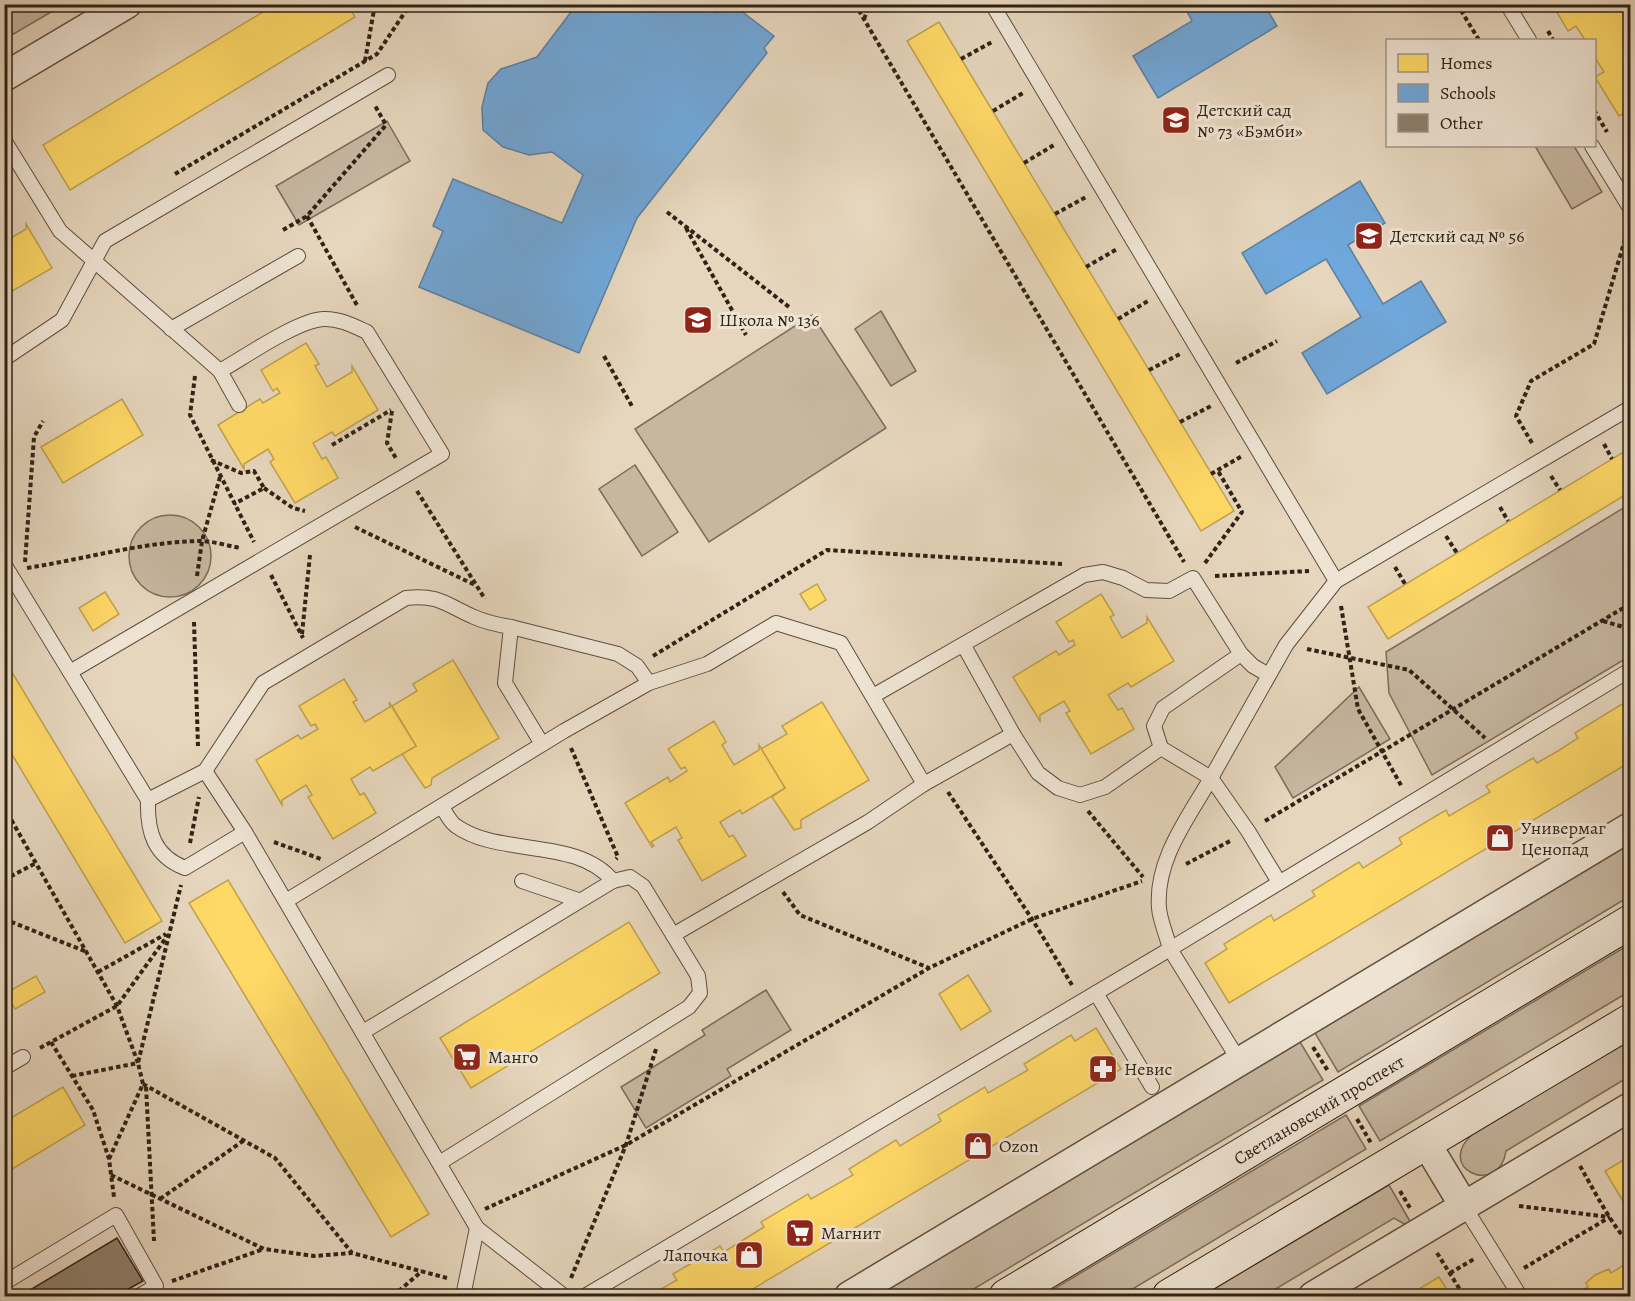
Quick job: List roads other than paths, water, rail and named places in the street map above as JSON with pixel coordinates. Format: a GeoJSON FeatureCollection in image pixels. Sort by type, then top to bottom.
{"type":"FeatureCollection","features":[{"type":"Feature","properties":{"kind":"main road","name":"Светлановский проспект"},"geometry":{"type":"LineString","coordinates":[[1005,1296],[1343,1096],[1630,922]]}},
{"type":"Feature","properties":{"kind":"main road"},"geometry":{"type":"LineString","coordinates":[[1169,1296],[1630,1021]]}},
{"type":"Feature","properties":{"kind":"street"},"geometry":{"type":"LineString","coordinates":[[4,78],[127,4]]}},
{"type":"Feature","properties":{"kind":"street"},"geometry":{"type":"LineString","coordinates":[[849,1296],[1630,827]]}},
{"type":"Feature","properties":{"kind":"street"},"geometry":{"type":"LineString","coordinates":[[1313,1296],[1630,1107]]}},
{"type":"Feature","properties":{"kind":"street"},"geometry":{"type":"LineString","coordinates":[[1426,1143],[1464,1206]]}},
{"type":"Feature","properties":{"kind":"lane"},"geometry":{"type":"LineString","coordinates":[[992,4],[1333,575]]}},
{"type":"Feature","properties":{"kind":"lane"},"geometry":{"type":"LineString","coordinates":[[1507,4],[1527,39]]}},
{"type":"Feature","properties":{"kind":"lane"},"geometry":{"type":"LineString","coordinates":[[4,359],[62,320],[105,240],[388,75]]}},
{"type":"Feature","properties":{"kind":"lane"},"geometry":{"type":"LineString","coordinates":[[4,140],[60,231],[220,371],[239,405]]}},
{"type":"Feature","properties":{"kind":"lane"},"geometry":{"type":"LineString","coordinates":[[1593,147],[1630,208]]}},
{"type":"Feature","properties":{"kind":"lane"},"geometry":{"type":"LineString","coordinates":[[171,329],[298,256]]}},
{"type":"Feature","properties":{"kind":"lane"},"geometry":{"type":"LineString","coordinates":[[70,672],[194,599],[261,555],[334,518],[442,454],[368,332],[346,323],[324,319],[304,323],[220,371]]}},
{"type":"Feature","properties":{"kind":"lane"},"geometry":{"type":"LineString","coordinates":[[1240,1062],[1170,949],[1159,909],[1161,874],[1172,846],[1268,674],[1333,575],[1542,460],[1630,408]]}},
{"type":"Feature","properties":{"kind":"lane"},"geometry":{"type":"LineString","coordinates":[[8,570],[147,800],[152,841],[169,862],[185,868],[245,832]]}},
{"type":"Feature","properties":{"kind":"lane"},"geometry":{"type":"LineString","coordinates":[[873,696],[964,646],[1084,575],[1103,572],[1123,578],[1146,590],[1169,591],[1193,578],[1241,654],[1253,666],[1268,674]]}},
{"type":"Feature","properties":{"kind":"lane"},"geometry":{"type":"LineString","coordinates":[[147,800],[205,771],[263,683],[406,598],[425,596],[446,603],[475,618],[618,654],[637,666],[649,683]]}},
{"type":"Feature","properties":{"kind":"lane"},"geometry":{"type":"LineString","coordinates":[[286,901],[564,731],[649,683],[707,664],[776,623],[841,643],[924,784]]}},
{"type":"Feature","properties":{"kind":"lane"},"geometry":{"type":"LineString","coordinates":[[506,626],[505,683],[542,744]]}},
{"type":"Feature","properties":{"kind":"lane"},"geometry":{"type":"LineString","coordinates":[[964,646],[1013,734],[1038,773],[1058,788],[1080,795],[1105,787],[1161,748]]}},
{"type":"Feature","properties":{"kind":"lane"},"geometry":{"type":"LineString","coordinates":[[1241,654],[1163,708],[1154,726],[1161,748],[1210,778],[1248,831],[1279,882]]}},
{"type":"Feature","properties":{"kind":"lane"},"geometry":{"type":"LineString","coordinates":[[585,1296],[1170,949],[1630,670]]}},
{"type":"Feature","properties":{"kind":"lane"},"geometry":{"type":"LineString","coordinates":[[673,935],[868,822],[924,784],[1013,734]]}},
{"type":"Feature","properties":{"kind":"lane"},"geometry":{"type":"LineString","coordinates":[[205,771],[245,832],[474,1221],[564,1296]]}},
{"type":"Feature","properties":{"kind":"lane"},"geometry":{"type":"LineString","coordinates":[[441,1162],[689,1007],[700,993],[698,976],[643,886],[630,877],[608,876],[581,858],[474,835],[454,825],[442,807]]}},
{"type":"Feature","properties":{"kind":"lane"},"geometry":{"type":"LineString","coordinates":[[363,1032],[578,900],[608,876]]}},
{"type":"Feature","properties":{"kind":"lane"},"geometry":{"type":"LineString","coordinates":[[522,881],[578,900]]}},
{"type":"Feature","properties":{"kind":"lane"},"geometry":{"type":"LineString","coordinates":[[1096,993],[1152,1087]]}},
{"type":"Feature","properties":{"kind":"lane"},"geometry":{"type":"LineString","coordinates":[[4,1068],[23,1057]]}},
{"type":"Feature","properties":{"kind":"lane"},"geometry":{"type":"LineString","coordinates":[[1464,1206],[1520,1296]]}},
{"type":"Feature","properties":{"kind":"lane"},"geometry":{"type":"LineString","coordinates":[[4,1283],[116,1215],[156,1286],[140,1296]]}},
{"type":"Feature","properties":{"kind":"lane"},"geometry":{"type":"LineString","coordinates":[[464,1290],[474,1221]]}},
{"type":"Feature","properties":{"kind":"place","name":"Детский сад № 73 «Бэмби»"},"geometry":{"type":"Point","coordinates":[1176,120]}},
{"type":"Feature","properties":{"kind":"place","name":"Детский сад № 56"},"geometry":{"type":"Point","coordinates":[1369,236]}},
{"type":"Feature","properties":{"kind":"place","name":"Школа № 136"},"geometry":{"type":"Point","coordinates":[698,320]}},
{"type":"Feature","properties":{"kind":"place","name":"Универмаг Ценопад"},"geometry":{"type":"Point","coordinates":[1500,838]}},
{"type":"Feature","properties":{"kind":"place","name":"Манго"},"geometry":{"type":"Point","coordinates":[467,1057]}},
{"type":"Feature","properties":{"kind":"place","name":"Невис"},"geometry":{"type":"Point","coordinates":[1103,1069]}},
{"type":"Feature","properties":{"kind":"place","name":"Ozon"},"geometry":{"type":"Point","coordinates":[978,1146]}},
{"type":"Feature","properties":{"kind":"place","name":"Магнит"},"geometry":{"type":"Point","coordinates":[800,1233]}},
{"type":"Feature","properties":{"kind":"place","name":"Лапочка"},"geometry":{"type":"Point","coordinates":[749,1255]}}]}
